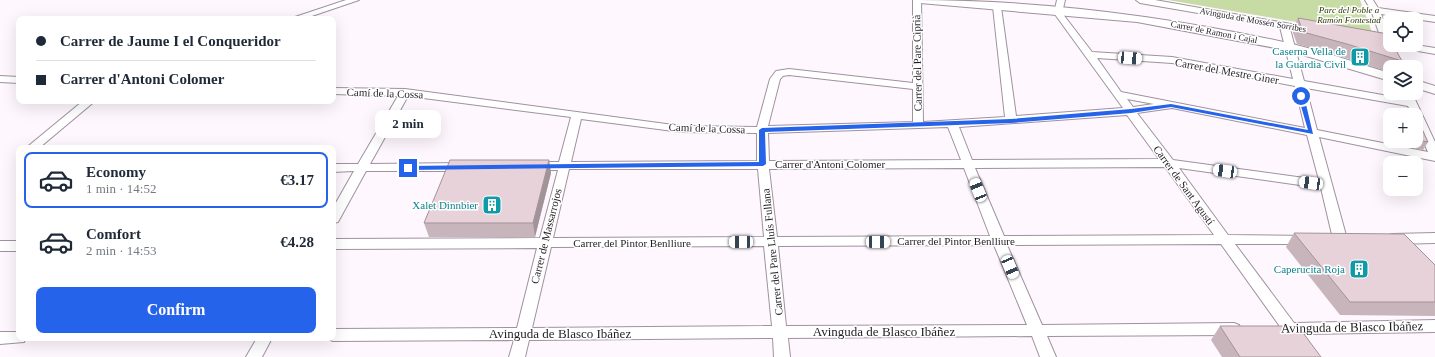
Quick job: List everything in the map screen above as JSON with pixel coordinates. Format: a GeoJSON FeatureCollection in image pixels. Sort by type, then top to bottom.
{"type":"FeatureCollection","features":[{"type":"Feature","properties":{"kind":"street"},"geometry":{"type":"LineString","coordinates":[[304,16],[355,0]]}},
{"type":"Feature","properties":{"kind":"street","name":"Carrer de Ramon i Cajal"},"geometry":{"type":"LineString","coordinates":[[918,0],[997,8],[1137,18],[1288,47],[1383,75]]}},
{"type":"Feature","properties":{"kind":"street","name":"Carrer del Pare Ciprià"},"geometry":{"type":"LineString","coordinates":[[918,0],[918,125]]}},
{"type":"Feature","properties":{"kind":"street"},"geometry":{"type":"LineString","coordinates":[[1058,13],[1061,0]]}},
{"type":"Feature","properties":{"kind":"street","name":"Avinguda de Mossén Sorribes"},"geometry":{"type":"LineString","coordinates":[[1140,0],[1321,32]]}},
{"type":"Feature","properties":{"kind":"street"},"geometry":{"type":"LineString","coordinates":[[1369,0],[1383,29]]}},
{"type":"Feature","properties":{"kind":"street"},"geometry":{"type":"LineString","coordinates":[[997,8],[1011,121]]}},
{"type":"Feature","properties":{"kind":"street"},"geometry":{"type":"LineString","coordinates":[[1375,10],[1435,20]]}},
{"type":"Feature","properties":{"kind":"street","name":"Carrer de Sant Agustí"},"geometry":{"type":"LineString","coordinates":[[1058,13],[1311,357]]}},
{"type":"Feature","properties":{"kind":"street"},"geometry":{"type":"LineString","coordinates":[[1284,26],[1288,47],[1340,239]]}},
{"type":"Feature","properties":{"kind":"street"},"geometry":{"type":"LineString","coordinates":[[1372,40],[1383,42]]}},
{"type":"Feature","properties":{"kind":"street"},"geometry":{"type":"LineString","coordinates":[[1423,49],[1435,51]]}},
{"type":"Feature","properties":{"kind":"street","name":"Carrer del Mestre Giner"},"geometry":{"type":"LineString","coordinates":[[1088,55],[1172,60],[1412,104]]}},
{"type":"Feature","properties":{"kind":"street","name":"Carrer del Pare Lluís Fullana"},"geometry":{"type":"LineString","coordinates":[[782,357],[772,242],[763,164],[762,130],[775,79],[780,73],[789,72],[918,87]]}},
{"type":"Feature","properties":{"kind":"street"},"geometry":{"type":"LineString","coordinates":[[0,79],[16,80]]}},
{"type":"Feature","properties":{"kind":"street"},"geometry":{"type":"LineString","coordinates":[[1423,86],[1435,90]]}},
{"type":"Feature","properties":{"kind":"street","name":"Camí de la Cossa"},"geometry":{"type":"LineString","coordinates":[[336,91],[405,92],[681,129],[762,130],[952,124],[1011,121],[1131,111],[1171,105]]}},
{"type":"Feature","properties":{"kind":"street"},"geometry":{"type":"LineString","coordinates":[[336,214],[405,92]]}},
{"type":"Feature","properties":{"kind":"street"},"geometry":{"type":"LineString","coordinates":[[1117,94],[1435,156]]}},
{"type":"Feature","properties":{"kind":"street"},"geometry":{"type":"LineString","coordinates":[[1410,100],[1435,156]]}},
{"type":"Feature","properties":{"kind":"street"},"geometry":{"type":"LineString","coordinates":[[36,145],[86,104]]}},
{"type":"Feature","properties":{"kind":"street","name":"Carrer de Massarrojos"},"geometry":{"type":"LineString","coordinates":[[516,357],[577,115]]}},
{"type":"Feature","properties":{"kind":"street"},"geometry":{"type":"LineString","coordinates":[[952,124],[967,164],[1048,357]]}},
{"type":"Feature","properties":{"kind":"street","name":"Carrer d'Antoni Colomer"},"geometry":{"type":"LineString","coordinates":[[524,166],[1167,163],[1326,185]]}},
{"type":"Feature","properties":{"kind":"street"},"geometry":{"type":"LineString","coordinates":[[336,168],[478,167]]}},
{"type":"Feature","properties":{"kind":"street"},"geometry":{"type":"LineString","coordinates":[[1379,239],[1435,238]]}},
{"type":"Feature","properties":{"kind":"street","name":"Carrer del Pintor Benlliure"},"geometry":{"type":"LineString","coordinates":[[336,244],[1355,239]]}},
{"type":"Feature","properties":{"kind":"street"},"geometry":{"type":"LineString","coordinates":[[0,246],[16,246]]}},
{"type":"Feature","properties":{"kind":"street","name":"Avinguda de Blasco Ibáñez"},"geometry":{"type":"LineString","coordinates":[[1267,329],[1435,326]]}},
{"type":"Feature","properties":{"kind":"street","name":"Avinguda de Blasco Ibáñez"},"geometry":{"type":"LineString","coordinates":[[336,335],[1251,329]]}},
{"type":"Feature","properties":{"kind":"street"},"geometry":{"type":"LineString","coordinates":[[0,338],[16,338]]}},
{"type":"Feature","properties":{"kind":"street"},"geometry":{"type":"LineString","coordinates":[[254,357],[263,341]]}},
{"type":"Feature","properties":{"kind":"green space","name":"Parc del Poble a Ramón Fontestad"},"geometry":{"type":"Polygon","coordinates":[[[1168,0],[1360,0],[1373,35],[1168,0]]]}},
{"type":"Feature","properties":{"kind":"building"},"geometry":{"type":"Polygon","coordinates":[[[1298,18],[1383,33],[1383,52],[1397,52],[1401,60],[1399,60],[1303,32],[1298,18]]]}},
{"type":"Feature","properties":{"kind":"building"},"geometry":{"type":"Polygon","coordinates":[[[1423,131],[1428,142],[1423,141],[1423,131]]]}},
{"type":"Feature","properties":{"kind":"building","name":"Xalet Dinnbier"},"geometry":{"type":"Polygon","coordinates":[[[450,160],[549,160],[533,223],[424,223],[450,160]]]}},
{"type":"Feature","properties":{"kind":"building","name":"Caperucita Roja"},"geometry":{"type":"Polygon","coordinates":[[[1294,233],[1404,234],[1435,265],[1435,302],[1350,302],[1294,233]]]}},
{"type":"Feature","properties":{"kind":"building"},"geometry":{"type":"Polygon","coordinates":[[[1220,326],[1298,326],[1321,357],[1240,357],[1220,326]]]}},
{"type":"Feature","properties":{"kind":"place","name":"Caserna Vella de la Guàrdia Civil"},"geometry":{"type":"Point","coordinates":[1360,57]}},
{"type":"Feature","properties":{"kind":"place","name":"Xalet Dinnbier"},"geometry":{"type":"Point","coordinates":[492,205]}},
{"type":"Feature","properties":{"kind":"place","name":"Caperucita Roja"},"geometry":{"type":"Point","coordinates":[1359,269]}},
{"type":"Feature","properties":{"kind":"route"},"geometry":{"type":"LineString","coordinates":[[408,168],[763,164],[762,130],[1011,121],[1131,111],[1171,105],[1311,133],[1301,96]]}}]}
